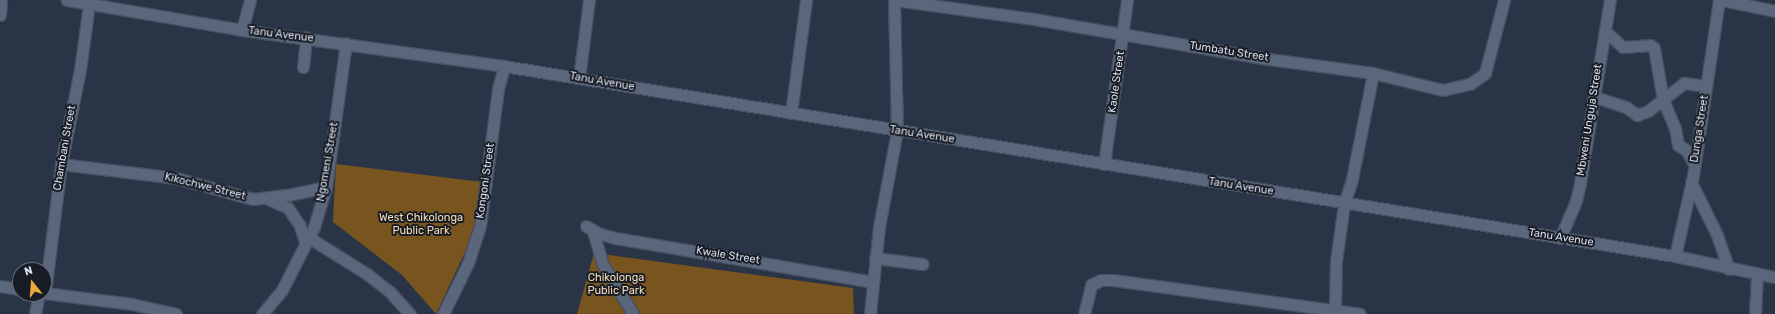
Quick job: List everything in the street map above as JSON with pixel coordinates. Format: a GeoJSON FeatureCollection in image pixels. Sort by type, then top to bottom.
{"type":"FeatureCollection","features":[{"type":"Feature","properties":{"kind":"street"},"geometry":{"type":"LineString","coordinates":[[0,15],[2,0]]}},
{"type":"Feature","properties":{"kind":"street","name":"Tanu Avenue"},"geometry":{"type":"LineString","coordinates":[[67,0],[242,30],[346,43],[579,78],[1344,204],[1675,256],[1757,275],[1775,277]]}},
{"type":"Feature","properties":{"kind":"street"},"geometry":{"type":"LineString","coordinates":[[242,30],[250,0]]}},
{"type":"Feature","properties":{"kind":"street"},"geometry":{"type":"LineString","coordinates":[[579,78],[589,0]]}},
{"type":"Feature","properties":{"kind":"street"},"geometry":{"type":"LineString","coordinates":[[790,113],[806,0]]}},
{"type":"Feature","properties":{"kind":"street"},"geometry":{"type":"LineString","coordinates":[[870,314],[875,258],[897,131],[894,0]]}},
{"type":"Feature","properties":{"kind":"street","name":"Tumbatu Street"},"geometry":{"type":"LineString","coordinates":[[894,0],[1123,32],[1261,58],[1373,73],[1442,90],[1458,88],[1475,82],[1488,68],[1504,0]]}},
{"type":"Feature","properties":{"kind":"street","name":"Kaole Street"},"geometry":{"type":"LineString","coordinates":[[1104,164],[1127,0]]}},
{"type":"Feature","properties":{"kind":"street","name":"Mbweni Unguja Street"},"geometry":{"type":"LineString","coordinates":[[1560,238],[1576,201],[1595,97],[1610,0]]}},
{"type":"Feature","properties":{"kind":"street","name":"Dunga Street"},"geometry":{"type":"LineString","coordinates":[[1675,256],[1691,182],[1719,0]]}},
{"type":"Feature","properties":{"kind":"street"},"geometry":{"type":"LineString","coordinates":[[1722,0],[1775,11]]}},
{"type":"Feature","properties":{"kind":"street","name":"Chambani Street"},"geometry":{"type":"LineString","coordinates":[[47,262],[61,164],[80,70],[89,4]]}},
{"type":"Feature","properties":{"kind":"street"},"geometry":{"type":"LineString","coordinates":[[1605,31],[1624,47],[1650,45],[1654,48],[1663,100],[1676,128],[1678,145],[1686,150],[1694,164]]}},
{"type":"Feature","properties":{"kind":"street"},"geometry":{"type":"LineString","coordinates":[[303,67],[306,38]]}},
{"type":"Feature","properties":{"kind":"street","name":"Ngomeni Street"},"geometry":{"type":"LineString","coordinates":[[262,314],[282,290],[306,239],[314,227],[326,187],[346,43]]}},
{"type":"Feature","properties":{"kind":"street","name":"Kongoni Street"},"geometry":{"type":"LineString","coordinates":[[443,314],[468,263],[480,226],[498,89],[504,66]]}},
{"type":"Feature","properties":{"kind":"street"},"geometry":{"type":"LineString","coordinates":[[1335,311],[1337,253],[1344,204],[1352,178],[1373,73]]}},
{"type":"Feature","properties":{"kind":"street"},"geometry":{"type":"LineString","coordinates":[[1595,97],[1626,107],[1637,115],[1648,111],[1684,82],[1706,86]]}},
{"type":"Feature","properties":{"kind":"street","name":"Kikochwe Street"},"geometry":{"type":"LineString","coordinates":[[61,164],[176,178],[238,196],[263,197],[326,187]]}},
{"type":"Feature","properties":{"kind":"street"},"geometry":{"type":"LineString","coordinates":[[1691,182],[1718,235],[1729,269]]}},
{"type":"Feature","properties":{"kind":"street"},"geometry":{"type":"LineString","coordinates":[[263,197],[288,208],[300,226],[306,239],[367,274],[389,292],[410,314]]}},
{"type":"Feature","properties":{"kind":"street","name":"Kwale Street"},"geometry":{"type":"LineString","coordinates":[[633,314],[602,263],[589,229],[873,282]]}},
{"type":"Feature","properties":{"kind":"street"},"geometry":{"type":"LineString","coordinates":[[875,258],[923,264]]}},
{"type":"Feature","properties":{"kind":"street"},"geometry":{"type":"LineString","coordinates":[[1755,314],[1757,275]]}},
{"type":"Feature","properties":{"kind":"street"},"geometry":{"type":"LineString","coordinates":[[1084,314],[1092,285],[1102,280],[1113,280],[1357,314]]}},
{"type":"Feature","properties":{"kind":"street"},"geometry":{"type":"LineString","coordinates":[[0,286],[12,288]]}},
{"type":"Feature","properties":{"kind":"street"},"geometry":{"type":"LineString","coordinates":[[52,294],[132,304],[176,314]]}},
{"type":"Feature","properties":{"kind":"street","name":"Chambani Street"},"geometry":{"type":"LineString","coordinates":[[35,314],[40,302]]}},
{"type":"Feature","properties":{"kind":"green space","name":"West Chikolonga Public Park"},"geometry":{"type":"Polygon","coordinates":[[[336,164],[482,182],[474,233],[436,314],[402,275],[333,222],[336,164]]]}},
{"type":"Feature","properties":{"kind":"green space","name":"Chikolonga Public Park"},"geometry":{"type":"Polygon","coordinates":[[[594,253],[853,288],[854,314],[577,314],[594,253]]]}}]}
